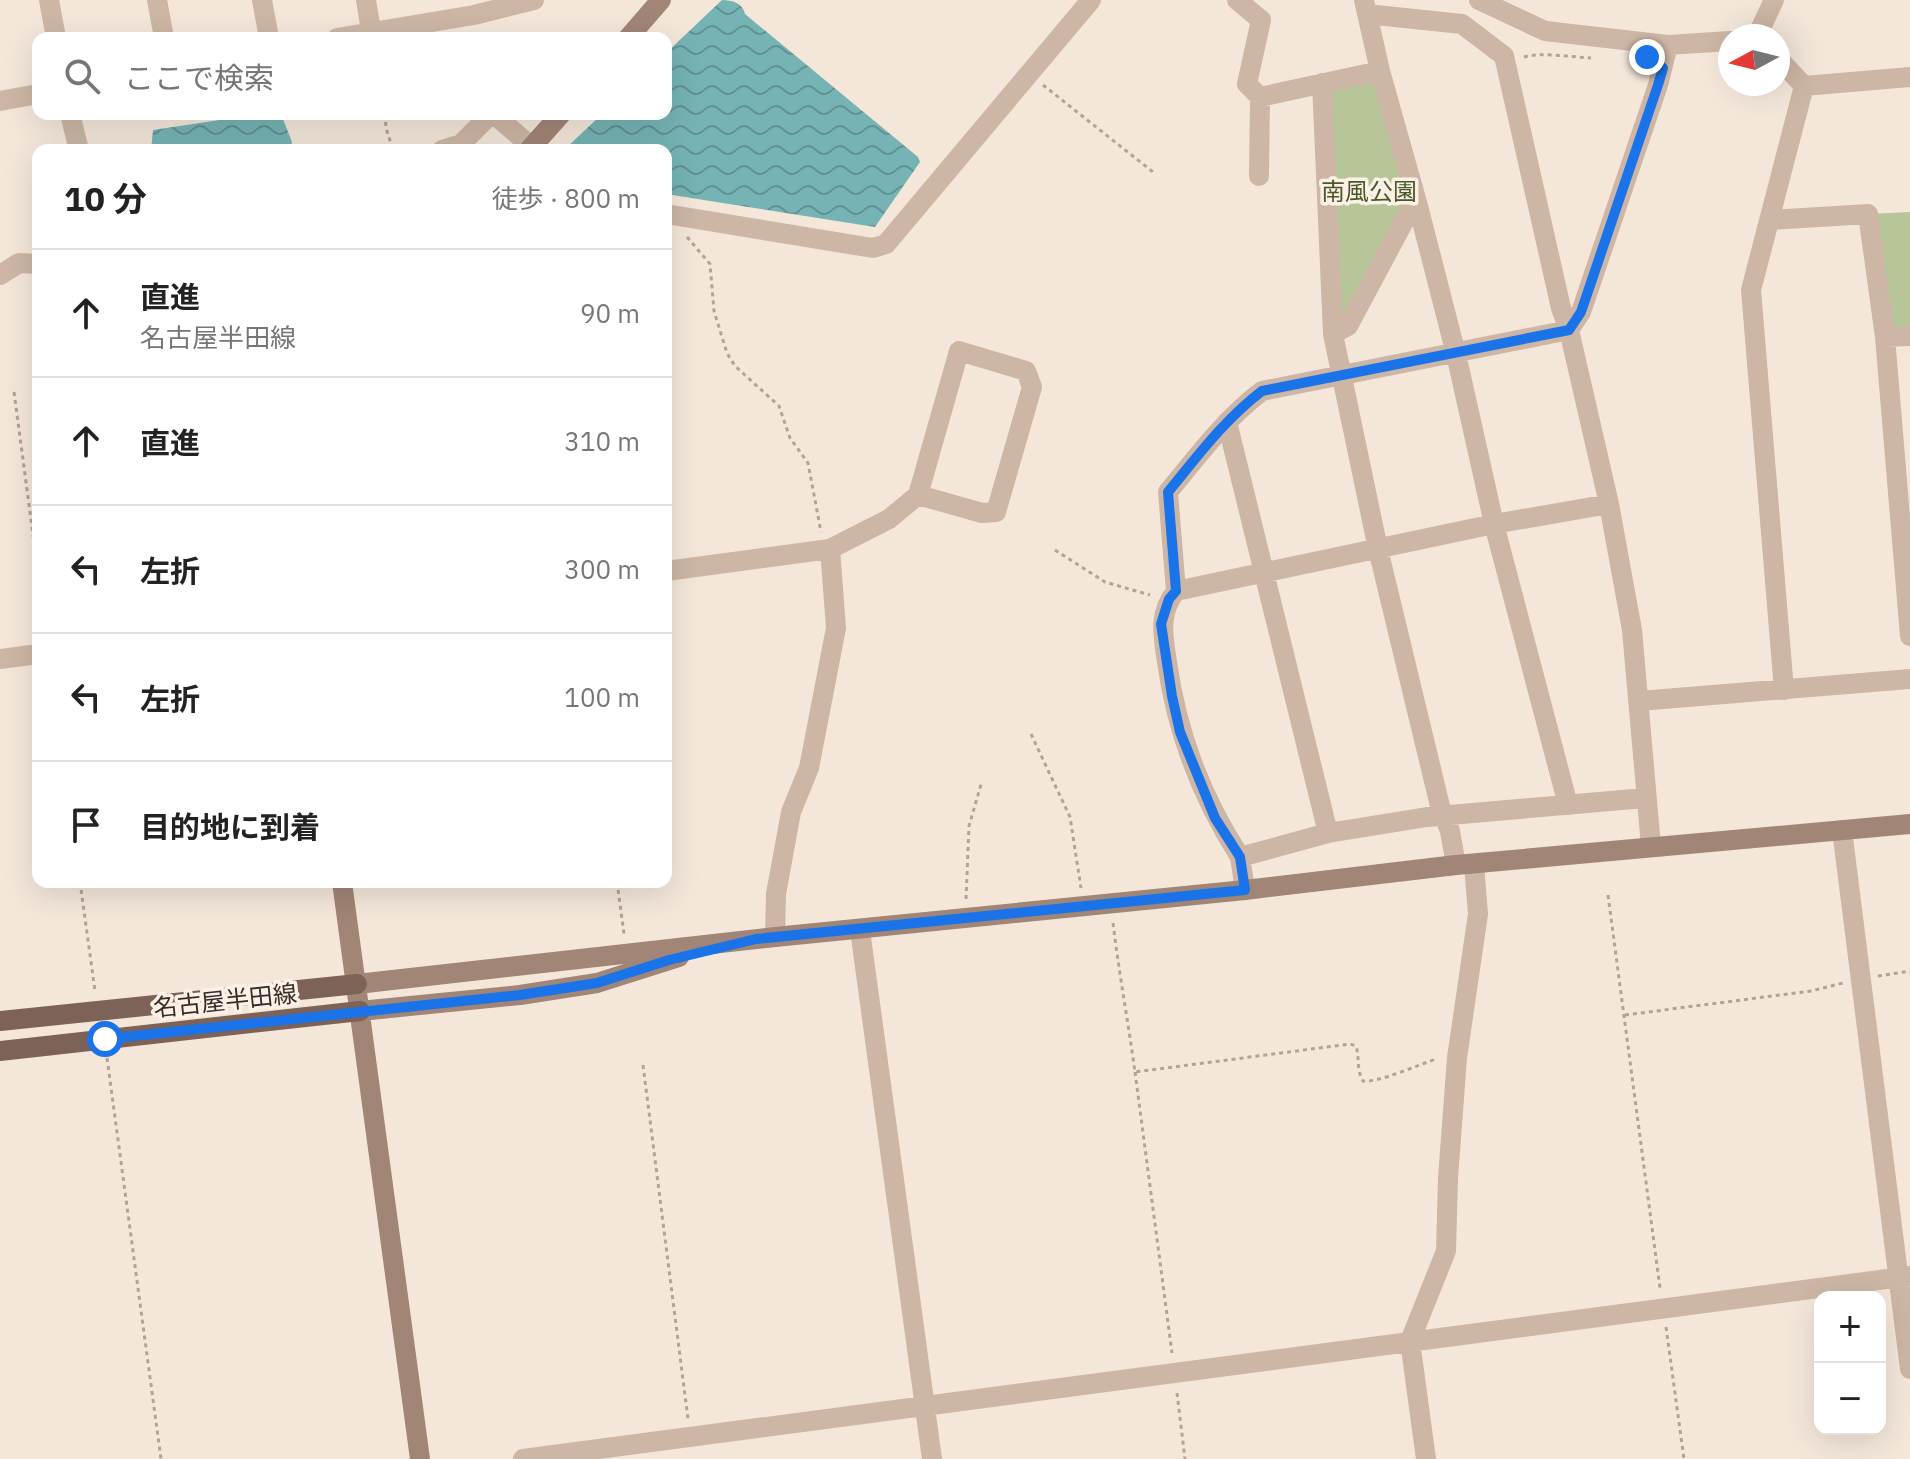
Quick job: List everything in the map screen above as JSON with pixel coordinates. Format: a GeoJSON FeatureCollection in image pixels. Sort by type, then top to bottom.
{"type":"FeatureCollection","features":[{"type":"Feature","properties":{"kind":"main road","name":"名古屋半田線"},"geometry":{"type":"LineString","coordinates":[[0,1021],[357,984]]}},
{"type":"Feature","properties":{"kind":"main road","name":"名古屋半田線"},"geometry":{"type":"LineString","coordinates":[[0,1051],[360,1011]]}},
{"type":"Feature","properties":{"kind":"street"},"geometry":{"type":"LineString","coordinates":[[49,0],[55,32]]}},
{"type":"Feature","properties":{"kind":"street"},"geometry":{"type":"LineString","coordinates":[[157,0],[163,32]]}},
{"type":"Feature","properties":{"kind":"street"},"geometry":{"type":"LineString","coordinates":[[262,0],[268,32]]}},
{"type":"Feature","properties":{"kind":"street"},"geometry":{"type":"LineString","coordinates":[[366,0],[371,31]]}},
{"type":"Feature","properties":{"kind":"street"},"geometry":{"type":"LineString","coordinates":[[366,32],[472,8],[534,0]]}},
{"type":"Feature","properties":{"kind":"street"},"geometry":{"type":"LineString","coordinates":[[633,32],[661,0]]}},
{"type":"Feature","properties":{"kind":"street"},"geometry":{"type":"LineString","coordinates":[[672,215],[873,248],[886,244],[1091,0]]}},
{"type":"Feature","properties":{"kind":"street"},"geometry":{"type":"LineString","coordinates":[[1237,0],[1261,20],[1247,84],[1260,97],[1259,176]]}},
{"type":"Feature","properties":{"kind":"street"},"geometry":{"type":"LineString","coordinates":[[1479,0],[1545,31],[1668,45],[1718,42]]}},
{"type":"Feature","properties":{"kind":"street"},"geometry":{"type":"LineString","coordinates":[[1763,24],[1774,0]]}},
{"type":"Feature","properties":{"kind":"street"},"geometry":{"type":"LineString","coordinates":[[1366,9],[1376,15],[1462,24],[1504,56],[1506,61],[1609,504],[1632,630],[1651,846]]}},
{"type":"Feature","properties":{"kind":"street"},"geometry":{"type":"LineString","coordinates":[[1366,9],[1456,354],[1494,524],[1568,805]]}},
{"type":"Feature","properties":{"kind":"street"},"geometry":{"type":"LineString","coordinates":[[1245,890],[1240,857],[1215,818],[1180,732],[1172,696],[1161,624],[1172,595],[1168,492],[1227,422],[1262,391],[1569,330],[1581,312],[1658,85],[1668,45]]}},
{"type":"Feature","properties":{"kind":"street"},"geometry":{"type":"LineString","coordinates":[[1260,97],[1380,71]]}},
{"type":"Feature","properties":{"kind":"street"},"geometry":{"type":"LineString","coordinates":[[1790,71],[1804,86]]}},
{"type":"Feature","properties":{"kind":"street"},"geometry":{"type":"LineString","coordinates":[[1804,86],[1910,77]]}},
{"type":"Feature","properties":{"kind":"street"},"geometry":{"type":"LineString","coordinates":[[1322,83],[1333,334],[1341,377],[1378,549],[1440,806],[1465,864],[1478,914],[1457,1058],[1446,1251],[1410,1341],[1426,1459]]}},
{"type":"Feature","properties":{"kind":"street"},"geometry":{"type":"LineString","coordinates":[[1784,690],[1751,290],[1804,86]]}},
{"type":"Feature","properties":{"kind":"street"},"geometry":{"type":"LineString","coordinates":[[0,101],[32,95]]}},
{"type":"Feature","properties":{"kind":"street"},"geometry":{"type":"LineString","coordinates":[[72,120],[78,144]]}},
{"type":"Feature","properties":{"kind":"street"},"geometry":{"type":"LineString","coordinates":[[461,144],[487,120]]}},
{"type":"Feature","properties":{"kind":"street"},"geometry":{"type":"LineString","coordinates":[[500,120],[526,144]]}},
{"type":"Feature","properties":{"kind":"street"},"geometry":{"type":"LineString","coordinates":[[536,144],[556,120]]}},
{"type":"Feature","properties":{"kind":"street"},"geometry":{"type":"LineString","coordinates":[[1333,334],[1348,326],[1409,212],[1418,206]]}},
{"type":"Feature","properties":{"kind":"street"},"geometry":{"type":"LineString","coordinates":[[1769,220],[1868,214],[1885,337],[1910,636]]}},
{"type":"Feature","properties":{"kind":"street"},"geometry":{"type":"LineString","coordinates":[[0,275],[19,263],[32,264]]}},
{"type":"Feature","properties":{"kind":"street"},"geometry":{"type":"LineString","coordinates":[[1885,337],[1910,336]]}},
{"type":"Feature","properties":{"kind":"street"},"geometry":{"type":"LineString","coordinates":[[672,570],[830,549],[889,519],[918,495],[959,351],[1026,371],[1032,387],[996,512],[982,513],[918,495]]}},
{"type":"Feature","properties":{"kind":"street"},"geometry":{"type":"LineString","coordinates":[[1227,422],[1328,833]]}},
{"type":"Feature","properties":{"kind":"street"},"geometry":{"type":"LineString","coordinates":[[1172,595],[1494,524],[1609,504]]}},
{"type":"Feature","properties":{"kind":"street"},"geometry":{"type":"LineString","coordinates":[[766,938],[791,812],[809,768],[836,628],[830,549]]}},
{"type":"Feature","properties":{"kind":"street"},"geometry":{"type":"LineString","coordinates":[[0,659],[32,655]]}},
{"type":"Feature","properties":{"kind":"street"},"geometry":{"type":"LineString","coordinates":[[1639,701],[1910,679]]}},
{"type":"Feature","properties":{"kind":"street"},"geometry":{"type":"LineString","coordinates":[[1240,857],[1328,833],[1427,817],[1645,798]]}},
{"type":"Feature","properties":{"kind":"street"},"geometry":{"type":"LineString","coordinates":[[357,984],[1465,864],[1910,824]]}},
{"type":"Feature","properties":{"kind":"street"},"geometry":{"type":"LineString","coordinates":[[1842,830],[1904,1277],[1910,1369]]}},
{"type":"Feature","properties":{"kind":"street"},"geometry":{"type":"LineString","coordinates":[[343,888],[420,1459]]}},
{"type":"Feature","properties":{"kind":"street"},"geometry":{"type":"LineString","coordinates":[[860,930],[932,1459]]}},
{"type":"Feature","properties":{"kind":"street"},"geometry":{"type":"LineString","coordinates":[[360,1011],[520,995],[597,983],[669,960],[766,938]]}},
{"type":"Feature","properties":{"kind":"street"},"geometry":{"type":"LineString","coordinates":[[523,1459],[1904,1277]]}},
{"type":"Feature","properties":{"kind":"path"},"geometry":{"type":"LineString","coordinates":[[1506,61],[1538,53],[1548,57],[1590,58]]}},
{"type":"Feature","properties":{"kind":"path"},"geometry":{"type":"LineString","coordinates":[[1029,74],[1153,172]]}},
{"type":"Feature","properties":{"kind":"path"},"geometry":{"type":"LineString","coordinates":[[385,120],[391,144]]}},
{"type":"Feature","properties":{"kind":"path"},"geometry":{"type":"LineString","coordinates":[[672,220],[710,264],[714,311],[727,353],[735,366],[779,406],[790,438],[808,463],[822,536],[830,549]]}},
{"type":"Feature","properties":{"kind":"path"},"geometry":{"type":"LineString","coordinates":[[14,392],[32,527]]}},
{"type":"Feature","properties":{"kind":"path"},"geometry":{"type":"LineString","coordinates":[[1055,550],[1105,582],[1172,595]]}},
{"type":"Feature","properties":{"kind":"path"},"geometry":{"type":"LineString","coordinates":[[1031,734],[1070,817],[1084,907]]}},
{"type":"Feature","properties":{"kind":"path"},"geometry":{"type":"LineString","coordinates":[[965,919],[967,837],[982,781]]}},
{"type":"Feature","properties":{"kind":"path"},"geometry":{"type":"LineString","coordinates":[[81,888],[97,1011]]}},
{"type":"Feature","properties":{"kind":"path"},"geometry":{"type":"LineString","coordinates":[[618,888],[626,954]]}},
{"type":"Feature","properties":{"kind":"path"},"geometry":{"type":"LineString","coordinates":[[1608,895],[1684,1459]]}},
{"type":"Feature","properties":{"kind":"path"},"geometry":{"type":"LineString","coordinates":[[1111,904],[1185,1459]]}},
{"type":"Feature","properties":{"kind":"path"},"geometry":{"type":"LineString","coordinates":[[1624,1015],[1824,989],[1861,977],[1910,971]]}},
{"type":"Feature","properties":{"kind":"path"},"geometry":{"type":"LineString","coordinates":[[105,1039],[161,1459]]}},
{"type":"Feature","properties":{"kind":"path"},"geometry":{"type":"LineString","coordinates":[[1135,1072],[1350,1044],[1356,1046],[1358,1073],[1363,1081],[1372,1082],[1413,1065],[1439,1058],[1457,1058]]}},
{"type":"Feature","properties":{"kind":"path"},"geometry":{"type":"LineString","coordinates":[[643,1065],[690,1437]]}},
{"type":"Feature","properties":{"kind":"green space","name":"南風公園"},"geometry":{"type":"Polygon","coordinates":[[[1380,71],[1418,206],[1333,334],[1322,83],[1380,71]]]}},
{"type":"Feature","properties":{"kind":"green space"},"geometry":{"type":"Polygon","coordinates":[[[1910,212],[1910,336],[1885,337],[1868,214],[1910,212]]]}},
{"type":"Feature","properties":{"kind":"water"},"geometry":{"type":"Polygon","coordinates":[[[722,0],[733,2],[918,157],[920,162],[875,227],[672,195],[672,144],[570,144],[596,120],[672,120],[672,47],[722,0]]]}},
{"type":"Feature","properties":{"kind":"water"},"geometry":{"type":"Polygon","coordinates":[[[219,120],[283,120],[292,142],[152,144],[153,130],[219,120]]]}},
{"type":"Feature","properties":{"kind":"route"},"geometry":{"type":"LineString","coordinates":[[105,1039],[520,995],[597,983],[669,960],[756,939],[1245,890],[1240,857],[1215,818],[1198,781],[1180,732],[1172,696],[1161,624],[1169,599],[1176,591],[1168,492],[1218,432],[1262,391],[1569,330],[1581,312],[1663,68],[1647,57]]}}]}
